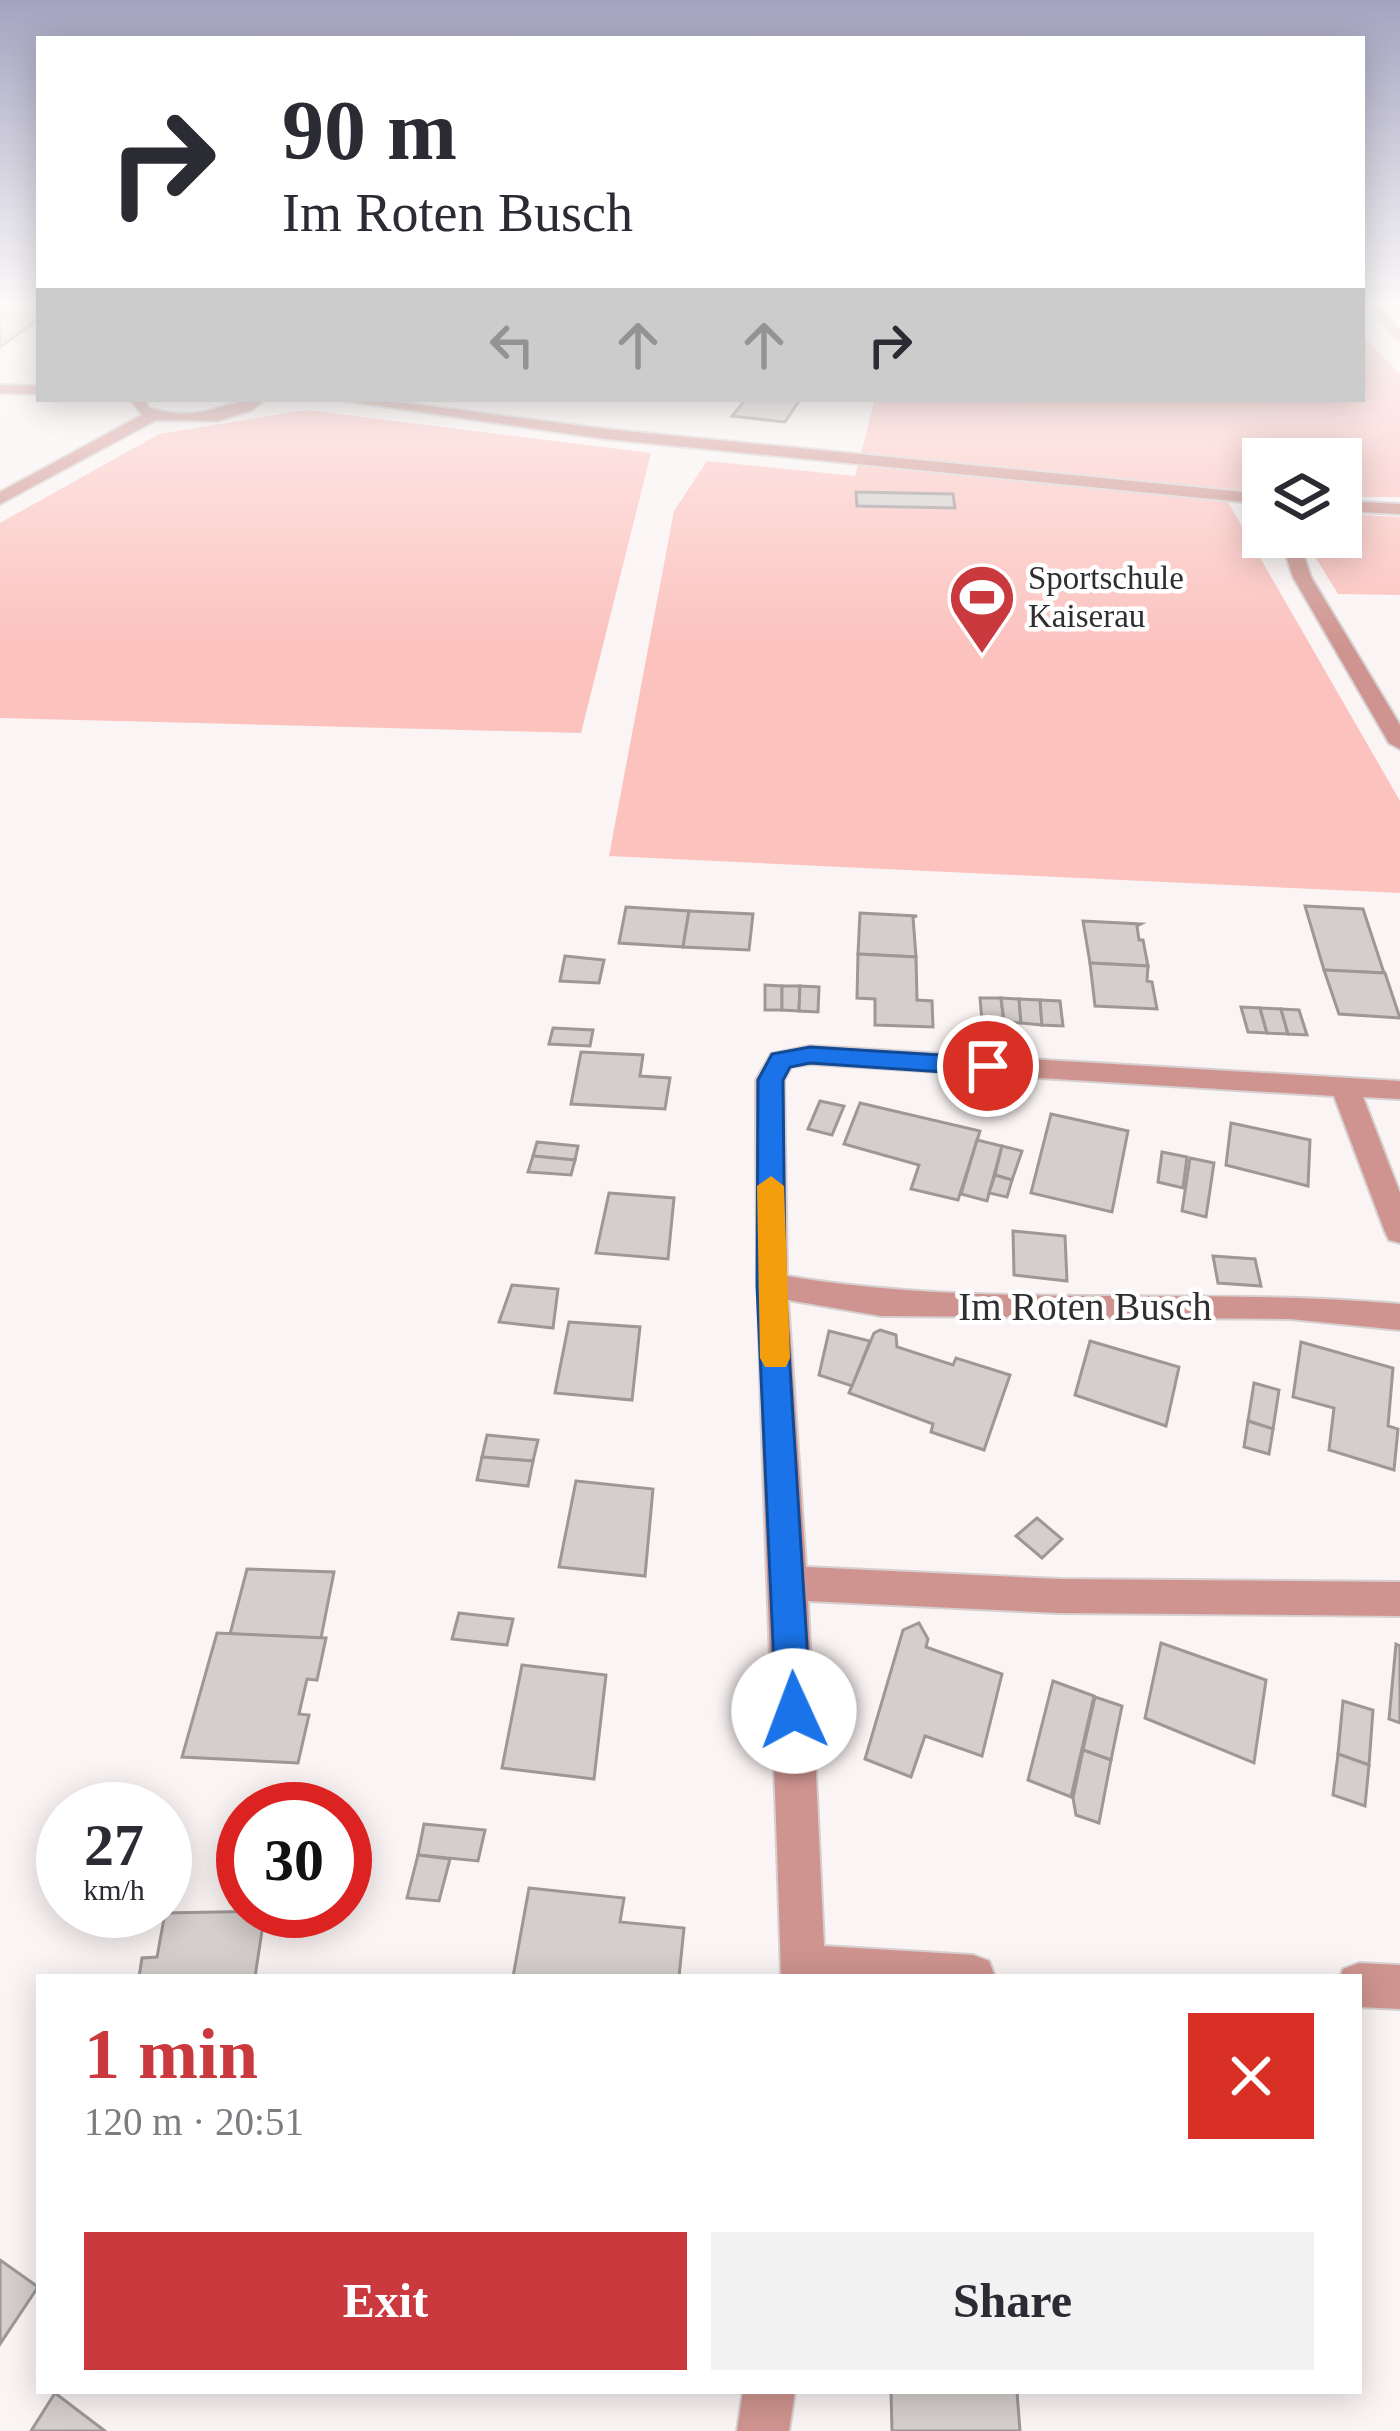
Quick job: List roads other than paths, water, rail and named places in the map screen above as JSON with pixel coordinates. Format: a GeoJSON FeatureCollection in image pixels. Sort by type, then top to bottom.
{"type":"FeatureCollection","features":[{"type":"Feature","properties":{"kind":"street"},"geometry":{"type":"LineString","coordinates":[[0,499],[146,419]]}},
{"type":"Feature","properties":{"kind":"street"},"geometry":{"type":"LineString","coordinates":[[498,419],[1242,497]]}},
{"type":"Feature","properties":{"kind":"street"},"geometry":{"type":"LineString","coordinates":[[1362,507],[1400,509]]}},
{"type":"Feature","properties":{"kind":"street"},"geometry":{"type":"LineString","coordinates":[[1296,558],[1302,577],[1400,743]]}},
{"type":"Feature","properties":{"kind":"street"},"geometry":{"type":"LineString","coordinates":[[871,1974],[803,1972],[789,1583],[771,1286],[770,1080],[781,1060],[810,1055],[1400,1090]]}},
{"type":"Feature","properties":{"kind":"street"},"geometry":{"type":"LineString","coordinates":[[1346,1090],[1400,1232]]}},
{"type":"Feature","properties":{"kind":"street","name":"Im Roten Busch"},"geometry":{"type":"LineString","coordinates":[[771,1286],[881,1304],[1291,1307],[1400,1317]]}},
{"type":"Feature","properties":{"kind":"street"},"geometry":{"type":"LineString","coordinates":[[789,1583],[1059,1596],[1400,1599]]}},
{"type":"Feature","properties":{"kind":"street"},"geometry":{"type":"LineString","coordinates":[[1362,1985],[1400,1987]]}},
{"type":"Feature","properties":{"kind":"street"},"geometry":{"type":"LineString","coordinates":[[763,2431],[769,2394]]}},
{"type":"Feature","properties":{"kind":"place","name":"Sportschule Kaiserau"},"geometry":{"type":"Point","coordinates":[982,656]}}]}
